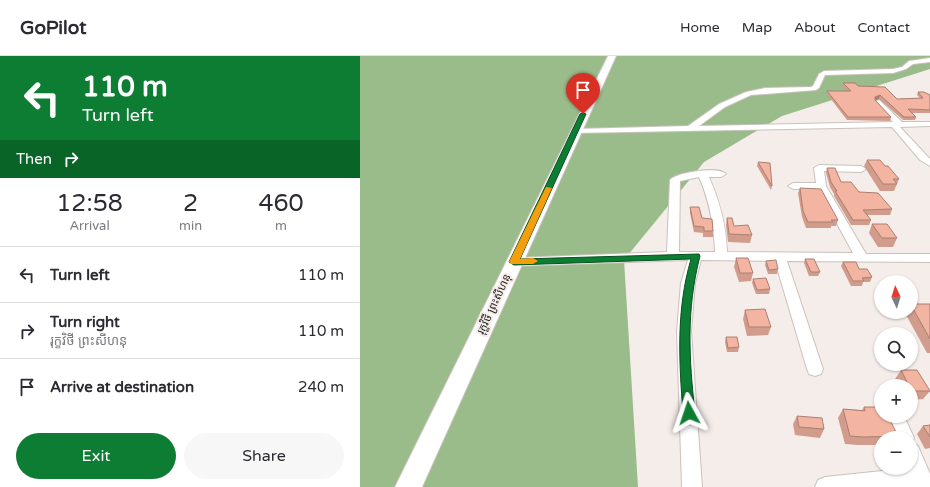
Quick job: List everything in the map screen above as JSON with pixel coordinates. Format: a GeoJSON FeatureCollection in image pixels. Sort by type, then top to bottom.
{"type":"FeatureCollection","features":[{"type":"Feature","properties":{"kind":"street","name":"រុក្ខវិថី ព្រះសីហនុ"},"geometry":{"type":"LineString","coordinates":[[408,487],[575,131],[612,56]]}},
{"type":"Feature","properties":{"kind":"street"},"geometry":{"type":"LineString","coordinates":[[690,129],[728,102],[748,93],[811,89],[816,88],[820,75],[824,73],[893,71],[904,68],[911,62],[930,60]]}},
{"type":"Feature","properties":{"kind":"street"},"geometry":{"type":"LineString","coordinates":[[879,102],[923,158],[930,163]]}},
{"type":"Feature","properties":{"kind":"street"},"geometry":{"type":"LineString","coordinates":[[575,131],[930,124]]}},
{"type":"Feature","properties":{"kind":"street"},"geometry":{"type":"LineString","coordinates":[[861,169],[818,168],[821,186],[862,258]]}},
{"type":"Feature","properties":{"kind":"street"},"geometry":{"type":"LineString","coordinates":[[673,256],[675,180],[703,174],[721,174]]}},
{"type":"Feature","properties":{"kind":"street"},"geometry":{"type":"LineString","coordinates":[[703,174],[713,197],[720,229],[721,257]]}},
{"type":"Feature","properties":{"kind":"street"},"geometry":{"type":"LineString","coordinates":[[793,186],[821,186]]}},
{"type":"Feature","properties":{"kind":"street"},"geometry":{"type":"LineString","coordinates":[[514,262],[673,256],[930,258]]}},
{"type":"Feature","properties":{"kind":"street"},"geometry":{"type":"LineString","coordinates":[[692,487],[684,331],[688,283],[696,256]]}},
{"type":"Feature","properties":{"kind":"street"},"geometry":{"type":"LineString","coordinates":[[780,258],[815,369]]}},
{"type":"Feature","properties":{"kind":"street"},"geometry":{"type":"LineString","coordinates":[[825,487],[924,482],[918,468]]}},
{"type":"Feature","properties":{"kind":"green space"},"geometry":{"type":"Polygon","coordinates":[[[360,56],[930,56],[930,69],[782,116],[704,162],[624,260],[638,487],[360,487],[360,56]]]}},
{"type":"Feature","properties":{"kind":"building"},"geometry":{"type":"Polygon","coordinates":[[[843,83],[855,83],[858,86],[885,87],[897,99],[923,98],[918,92],[924,92],[930,95],[930,110],[908,109],[916,117],[904,117],[880,95],[875,97],[875,100],[891,117],[848,117],[827,91],[851,91],[843,83]]]}},
{"type":"Feature","properties":{"kind":"building"},"geometry":{"type":"Polygon","coordinates":[[[867,160],[880,160],[885,166],[888,166],[899,179],[893,179],[897,184],[883,184],[867,160]]]}},
{"type":"Feature","properties":{"kind":"building"},"geometry":{"type":"Polygon","coordinates":[[[758,162],[770,163],[772,186],[758,162]]]}},
{"type":"Feature","properties":{"kind":"building"},"geometry":{"type":"Polygon","coordinates":[[[827,168],[835,168],[841,182],[851,182],[859,192],[878,193],[892,209],[863,210],[871,220],[853,220],[835,191],[837,191],[831,182],[827,168]]]}},
{"type":"Feature","properties":{"kind":"building"},"geometry":{"type":"Polygon","coordinates":[[[800,188],[821,189],[838,220],[831,220],[833,222],[808,222],[803,211],[800,188]]]}},
{"type":"Feature","properties":{"kind":"building"},"geometry":{"type":"Polygon","coordinates":[[[690,207],[699,207],[702,218],[712,219],[713,231],[704,231],[704,227],[694,226],[690,207]]]}},
{"type":"Feature","properties":{"kind":"building"},"geometry":{"type":"Polygon","coordinates":[[[727,218],[732,218],[734,226],[748,225],[752,235],[729,234],[727,218]]]}},
{"type":"Feature","properties":{"kind":"building"},"geometry":{"type":"Polygon","coordinates":[[[872,224],[887,224],[897,238],[882,238],[872,224]]]}},
{"type":"Feature","properties":{"kind":"building"},"geometry":{"type":"Polygon","coordinates":[[[736,258],[748,258],[753,273],[740,273],[736,258]]]}},
{"type":"Feature","properties":{"kind":"building"},"geometry":{"type":"Polygon","coordinates":[[[805,259],[814,259],[820,272],[811,272],[805,259]]]}},
{"type":"Feature","properties":{"kind":"building"},"geometry":{"type":"Polygon","coordinates":[[[776,260],[778,269],[769,270],[766,261],[776,260]]]}},
{"type":"Feature","properties":{"kind":"building"},"geometry":{"type":"Polygon","coordinates":[[[843,262],[856,262],[859,269],[867,269],[872,277],[862,278],[864,281],[853,281],[843,262]]]}},
{"type":"Feature","properties":{"kind":"building"},"geometry":{"type":"Polygon","coordinates":[[[766,278],[770,289],[757,290],[753,279],[766,278]]]}},
{"type":"Feature","properties":{"kind":"building"},"geometry":{"type":"Polygon","coordinates":[[[918,304],[930,304],[930,339],[918,318],[918,304]]]}},
{"type":"Feature","properties":{"kind":"building"},"geometry":{"type":"Polygon","coordinates":[[[765,309],[771,327],[749,327],[745,310],[765,309]]]}},
{"type":"Feature","properties":{"kind":"building"},"geometry":{"type":"Polygon","coordinates":[[[726,337],[737,337],[739,347],[728,348],[726,337]]]}},
{"type":"Feature","properties":{"kind":"building"},"geometry":{"type":"Polygon","coordinates":[[[902,371],[918,371],[930,391],[918,391],[918,379],[906,379],[902,371]]]}},
{"type":"Feature","properties":{"kind":"building"},"geometry":{"type":"Polygon","coordinates":[[[864,407],[874,407],[874,423],[892,423],[896,431],[874,431],[874,437],[850,436],[843,409],[865,411],[864,407]]]}},
{"type":"Feature","properties":{"kind":"building"},"geometry":{"type":"Polygon","coordinates":[[[797,416],[822,418],[824,429],[799,427],[797,416]]]}},
{"type":"Feature","properties":{"kind":"building"},"geometry":{"type":"Polygon","coordinates":[[[930,425],[930,437],[923,426],[930,425]]]}},
{"type":"Feature","properties":{"kind":"slow traffic"},"geometry":{"type":"LineString","coordinates":[[533,261],[514,262],[548,188]]}},
{"type":"Feature","properties":{"kind":"route"},"geometry":{"type":"LineString","coordinates":[[583,114],[514,262],[696,256],[688,283],[684,331],[689,413]]}}]}
